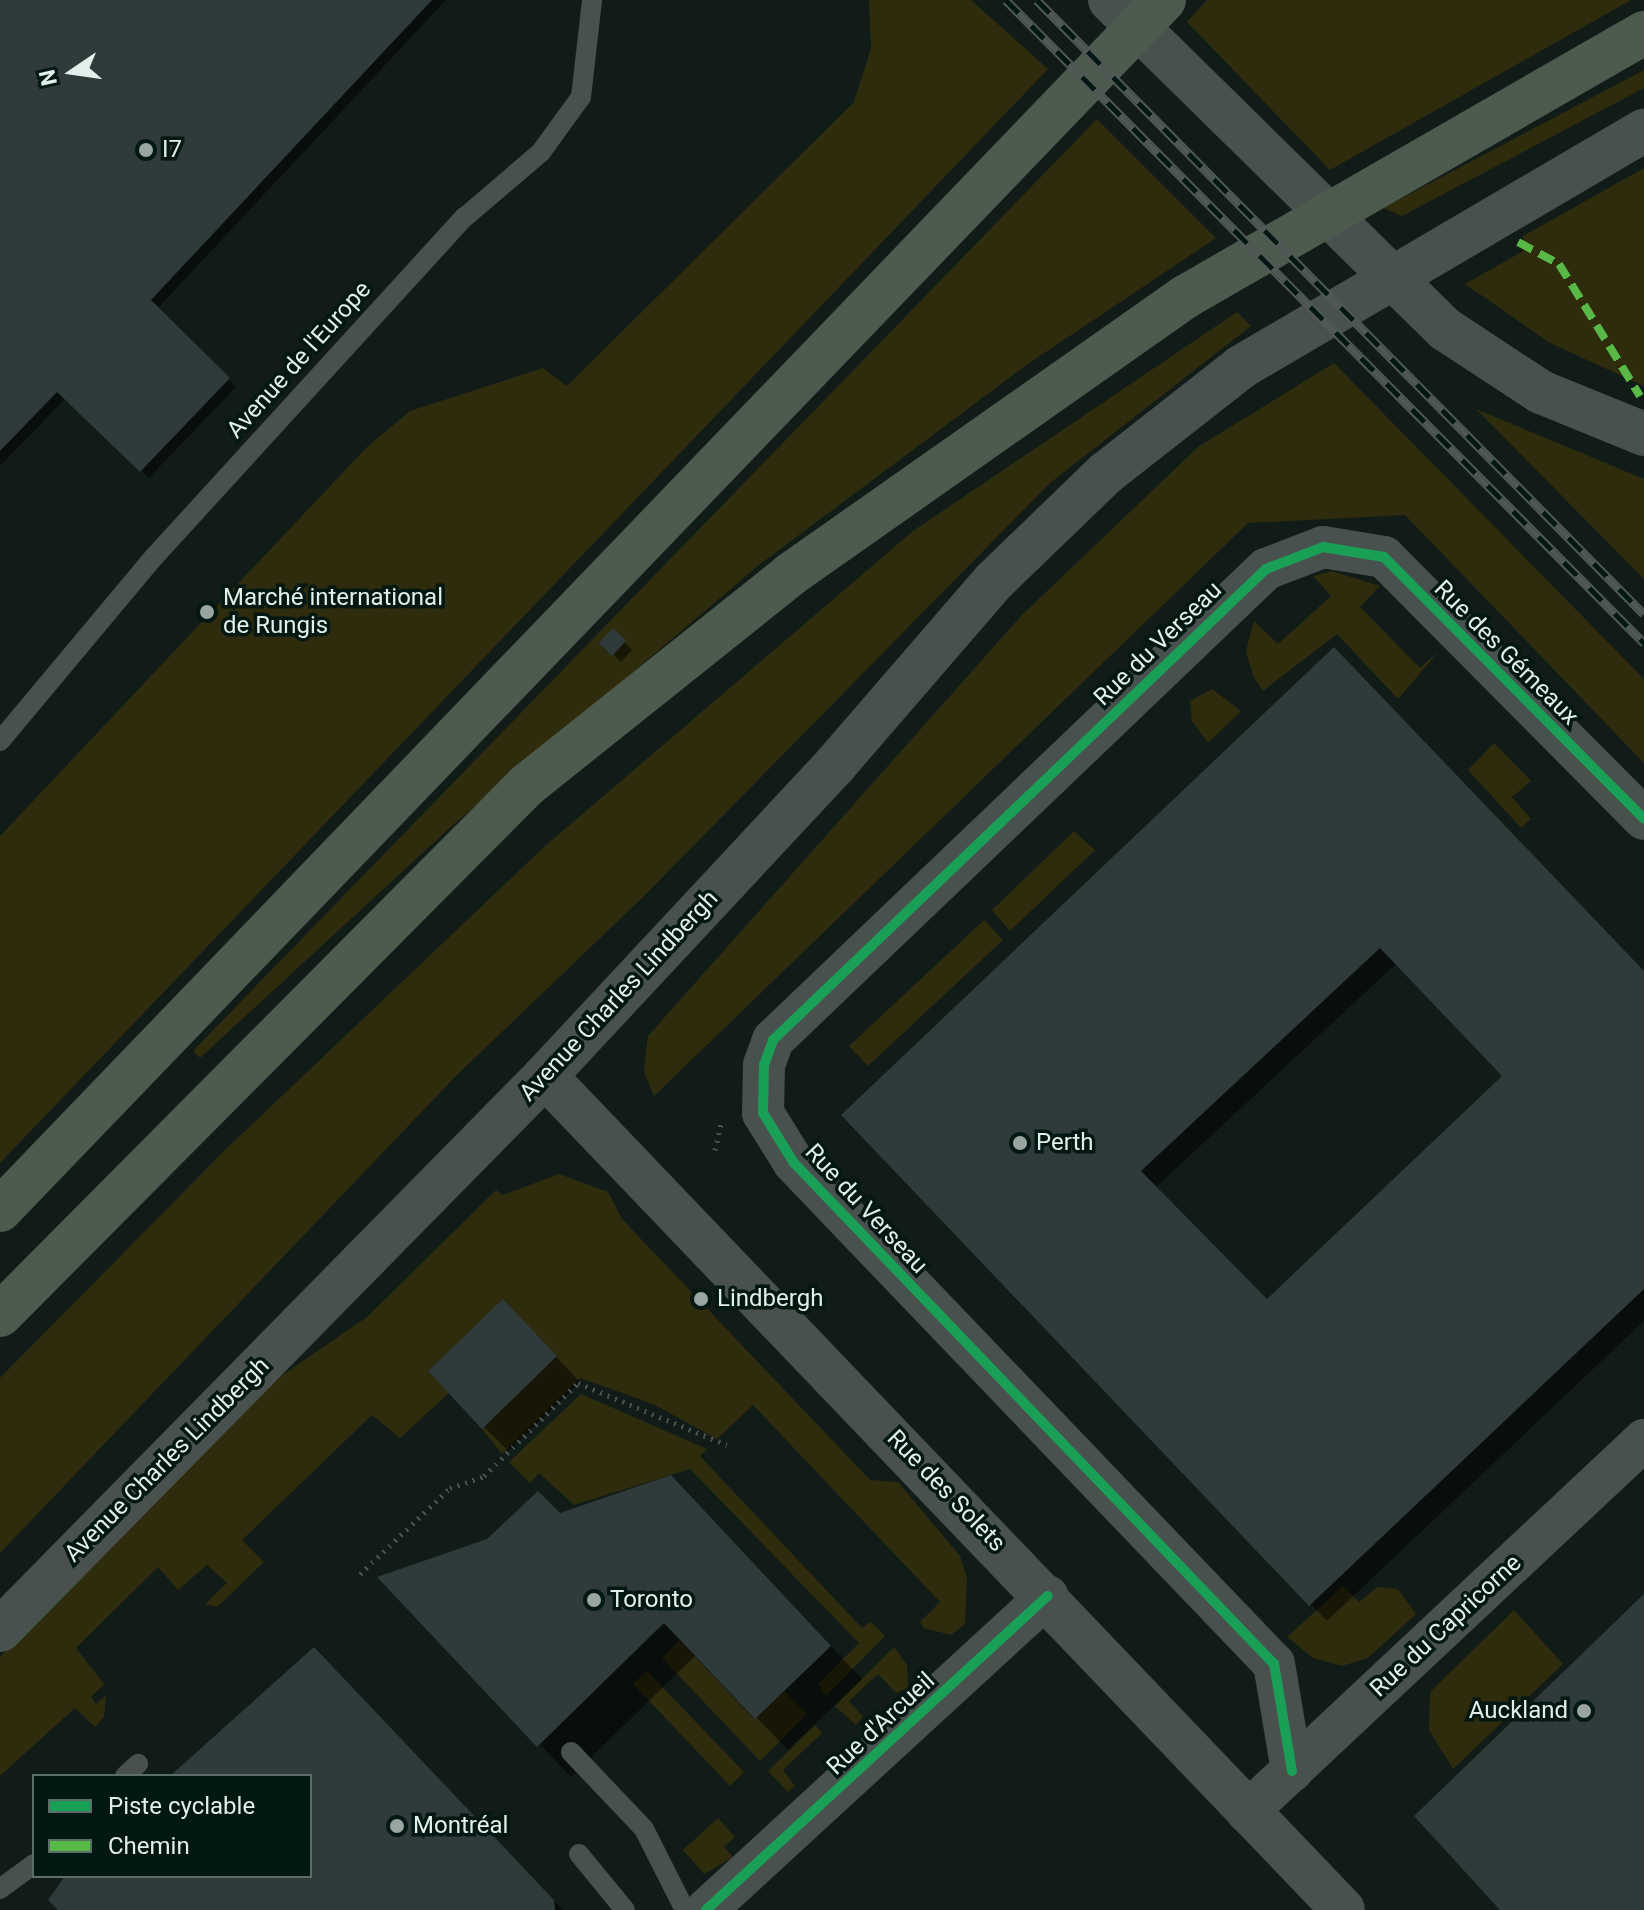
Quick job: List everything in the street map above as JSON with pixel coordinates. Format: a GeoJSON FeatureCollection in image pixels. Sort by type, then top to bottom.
{"type":"FeatureCollection","features":[{"type":"Feature","properties":{"kind":"highway"},"geometry":{"type":"LineString","coordinates":[[0,1210],[1164,0]]}},
{"type":"Feature","properties":{"kind":"highway"},"geometry":{"type":"LineString","coordinates":[[0,1315],[527,785],[791,574],[1185,297],[1444,143],[1644,33]]}},
{"type":"Feature","properties":{"kind":"main road"},"geometry":{"type":"LineString","coordinates":[[1110,0],[1445,329],[1541,392],[1644,434]]}},
{"type":"Feature","properties":{"kind":"main road","name":"Avenue Charles Lindbergh"},"geometry":{"type":"LineString","coordinates":[[0,1630],[545,1076],[835,765],[994,581],[1106,473],[1241,367],[1487,217],[1644,131]]}},
{"type":"Feature","properties":{"kind":"main road","name":"Rue des Solets"},"geometry":{"type":"LineString","coordinates":[[545,1076],[1047,1596],[1247,1812],[1343,1910]]}},
{"type":"Feature","properties":{"kind":"street","name":"Rue des Gémeaux"},"geometry":{"type":"LineString","coordinates":[[1323,547],[1384,557],[1644,819]]}},
{"type":"Feature","properties":{"kind":"street","name":"Rue du Verseau"},"geometry":{"type":"LineString","coordinates":[[1292,1771],[1274,1664],[794,1163],[771,1133],[763,1093],[764,1065],[784,1030],[1266,569],[1323,547]]}},
{"type":"Feature","properties":{"kind":"street","name":"Rue du Capricorne"},"geometry":{"type":"LineString","coordinates":[[1247,1812],[1644,1440]]}},
{"type":"Feature","properties":{"kind":"street","name":"Rue d'Arcueil"},"geometry":{"type":"LineString","coordinates":[[706,1910],[1047,1596]]}},
{"type":"Feature","properties":{"kind":"lane","name":"Avenue de l'Europe"},"geometry":{"type":"LineString","coordinates":[[0,741],[154,557],[454,229],[541,152],[581,97],[592,0]]}},
{"type":"Feature","properties":{"kind":"lane"},"geometry":{"type":"LineString","coordinates":[[571,1752],[644,1829],[685,1910]]}},
{"type":"Feature","properties":{"kind":"lane"},"geometry":{"type":"LineString","coordinates":[[579,1854],[625,1910]]}},
{"type":"Feature","properties":{"kind":"lane"},"geometry":{"type":"LineString","coordinates":[[0,1889],[32,1865]]}},
{"type":"Feature","properties":{"kind":"path"},"geometry":{"type":"LineString","coordinates":[[360,1574],[450,1488],[484,1476],[578,1383],[727,1445]]}},
{"type":"Feature","properties":{"kind":"shaded area"},"geometry":{"type":"Polygon","coordinates":[[[869,0],[971,0],[1048,69],[0,1163],[0,836],[366,448],[410,411],[543,368],[567,386],[854,102],[871,48],[869,0]]]}},
{"type":"Feature","properties":{"kind":"shaded area"},"geometry":{"type":"Polygon","coordinates":[[[1207,0],[1631,0],[1330,170],[1187,22],[1207,0]]]}},
{"type":"Feature","properties":{"kind":"shaded area"},"geometry":{"type":"Polygon","coordinates":[[[1644,70],[1644,88],[1402,216],[1383,208],[1644,70]]]}},
{"type":"Feature","properties":{"kind":"shaded area"},"geometry":{"type":"Polygon","coordinates":[[[1097,119],[1216,238],[1025,366],[759,565],[454,824],[200,1058],[193,1051],[1097,119]]]}},
{"type":"Feature","properties":{"kind":"shaded area"},"geometry":{"type":"Polygon","coordinates":[[[1644,168],[1644,386],[1550,343],[1465,284],[1525,250],[1523,236],[1644,168]]]}},
{"type":"Feature","properties":{"kind":"shaded area"},"geometry":{"type":"Polygon","coordinates":[[[1237,312],[1251,326],[1050,483],[643,897],[456,1076],[0,1553],[0,1378],[226,1149],[545,846],[913,531],[1237,312]]]}},
{"type":"Feature","properties":{"kind":"shaded area"},"geometry":{"type":"Polygon","coordinates":[[[1334,363],[1644,679],[1644,763],[1405,515],[1248,523],[654,1096],[644,1071],[648,1036],[1022,615],[1198,447],[1334,363]]]}},
{"type":"Feature","properties":{"kind":"shaded area"},"geometry":{"type":"Polygon","coordinates":[[[1476,409],[1644,479],[1644,579],[1476,409]]]}},
{"type":"Feature","properties":{"kind":"shaded area"},"geometry":{"type":"Polygon","coordinates":[[[1332,571],[1380,586],[1360,607],[1420,668],[1439,651],[1398,699],[1337,634],[1263,691],[1253,676],[1246,651],[1254,621],[1278,644],[1331,596],[1313,576],[1332,571]]]}},
{"type":"Feature","properties":{"kind":"shaded area"},"geometry":{"type":"Polygon","coordinates":[[[1212,689],[1241,711],[1208,743],[1192,721],[1190,701],[1212,689]]]}},
{"type":"Feature","properties":{"kind":"shaded area"},"geometry":{"type":"Polygon","coordinates":[[[1494,743],[1531,781],[1512,797],[1531,819],[1521,828],[1468,770],[1494,743]]]}},
{"type":"Feature","properties":{"kind":"shaded area"},"geometry":{"type":"Polygon","coordinates":[[[1074,831],[1095,850],[1010,931],[992,910],[1074,831]]]}},
{"type":"Feature","properties":{"kind":"shaded area"},"geometry":{"type":"Polygon","coordinates":[[[984,920],[1003,940],[868,1066],[849,1046],[984,920]]]}},
{"type":"Feature","properties":{"kind":"shaded area"},"geometry":{"type":"Polygon","coordinates":[[[559,1174],[608,1192],[622,1219],[870,1480],[898,1482],[960,1556],[967,1578],[965,1624],[951,1635],[924,1628],[920,1622],[940,1602],[753,1405],[717,1439],[653,1404],[580,1378],[502,1454],[482,1429],[557,1356],[503,1300],[428,1371],[449,1393],[400,1438],[372,1415],[242,1540],[264,1562],[217,1607],[205,1604],[227,1583],[207,1565],[178,1590],[158,1567],[76,1648],[104,1684],[91,1697],[96,1704],[106,1695],[104,1717],[95,1727],[75,1708],[0,1776],[0,1657],[271,1383],[367,1317],[496,1190],[503,1195],[559,1174]]]}},
{"type":"Feature","properties":{"kind":"shaded area"},"geometry":{"type":"Polygon","coordinates":[[[581,1394],[707,1449],[700,1456],[862,1628],[871,1622],[885,1636],[826,1696],[818,1684],[859,1643],[690,1469],[574,1505],[539,1473],[530,1483],[509,1462],[581,1394]]]}},
{"type":"Feature","properties":{"kind":"shaded area"},"geometry":{"type":"Polygon","coordinates":[[[1343,1586],[1359,1602],[1377,1587],[1398,1589],[1416,1614],[1368,1658],[1342,1666],[1313,1658],[1287,1637],[1343,1586]]]}},
{"type":"Feature","properties":{"kind":"shaded area"},"geometry":{"type":"Polygon","coordinates":[[[1514,1610],[1563,1664],[1453,1769],[1429,1730],[1430,1692],[1514,1610]]]}},
{"type":"Feature","properties":{"kind":"shaded area"},"geometry":{"type":"Polygon","coordinates":[[[679,1640],[754,1719],[784,1691],[807,1714],[760,1761],[662,1658],[679,1640]]]}},
{"type":"Feature","properties":{"kind":"shaded area"},"geometry":{"type":"Polygon","coordinates":[[[894,1647],[907,1665],[908,1688],[896,1693],[878,1674],[849,1701],[863,1717],[856,1725],[835,1706],[894,1647]]]}},
{"type":"Feature","properties":{"kind":"shaded area"},"geometry":{"type":"Polygon","coordinates":[[[647,1671],[744,1772],[730,1786],[633,1684],[647,1671]]]}},
{"type":"Feature","properties":{"kind":"shaded area"},"geometry":{"type":"Polygon","coordinates":[[[815,1725],[822,1733],[783,1770],[795,1786],[788,1792],[768,1771],[815,1725]]]}},
{"type":"Feature","properties":{"kind":"shaded area"},"geometry":{"type":"Polygon","coordinates":[[[718,1818],[735,1837],[724,1847],[733,1857],[704,1874],[683,1850],[718,1818]]]}},
{"type":"Feature","properties":{"kind":"building","name":"I7"},"geometry":{"type":"Polygon","coordinates":[[[0,0],[432,0],[151,300],[230,378],[140,472],[57,392],[0,451],[0,0]]]}},
{"type":"Feature","properties":{"kind":"building"},"geometry":{"type":"Polygon","coordinates":[[[613,628],[626,641],[612,656],[599,643],[613,628]]]}},
{"type":"Feature","properties":{"kind":"building","name":"Perth"},"geometry":{"type":"Polygon","coordinates":[[[1334,647],[1644,971],[1644,1289],[1309,1606],[841,1115],[1334,647]],[[1380,948],[1141,1171],[1267,1299],[1502,1076],[1380,948]]]}},
{"type":"Feature","properties":{"kind":"building"},"geometry":{"type":"Polygon","coordinates":[[[503,1299],[557,1356],[482,1429],[428,1371],[503,1299]]]}},
{"type":"Feature","properties":{"kind":"building","name":"Toronto"},"geometry":{"type":"Polygon","coordinates":[[[671,1475],[831,1646],[755,1719],[664,1623],[537,1747],[377,1577],[487,1539],[538,1491],[560,1513],[671,1475]]]}},
{"type":"Feature","properties":{"kind":"building","name":"Auckland"},"geometry":{"type":"Polygon","coordinates":[[[1644,1594],[1644,1910],[1500,1910],[1414,1816],[1644,1594]]]}},
{"type":"Feature","properties":{"kind":"building","name":"Montréal"},"geometry":{"type":"Polygon","coordinates":[[[314,1647],[554,1900],[555,1910],[58,1910],[48,1900],[64,1878],[312,1878],[312,1774],[172,1774],[314,1647]]]}},
{"type":"Feature","properties":{"kind":"railway"},"geometry":{"type":"LineString","coordinates":[[1006,0],[1644,643]]}},
{"type":"Feature","properties":{"kind":"railway"},"geometry":{"type":"LineString","coordinates":[[1037,0],[1644,614]]}},
{"type":"Feature","properties":{"kind":"marked path"},"geometry":{"type":"LineString","coordinates":[[1518,242],[1559,264],[1640,396]]}},
{"type":"Feature","properties":{"kind":"cycle path"},"geometry":{"type":"LineString","coordinates":[[1292,1771],[1274,1664],[794,1163],[763,1113],[764,1065],[773,1040],[1266,569],[1323,547],[1384,557],[1644,819]]}},
{"type":"Feature","properties":{"kind":"cycle path"},"geometry":{"type":"LineString","coordinates":[[706,1910],[1047,1596]]}},
{"type":"Feature","properties":{"kind":"place","name":"I7"},"geometry":{"type":"Point","coordinates":[146,150]}},
{"type":"Feature","properties":{"kind":"place","name":"Marché international de Rungis"},"geometry":{"type":"Point","coordinates":[207,612]}},
{"type":"Feature","properties":{"kind":"place","name":"Perth"},"geometry":{"type":"Point","coordinates":[1020,1143]}},
{"type":"Feature","properties":{"kind":"place","name":"Lindbergh"},"geometry":{"type":"Point","coordinates":[701,1299]}},
{"type":"Feature","properties":{"kind":"place","name":"Toronto"},"geometry":{"type":"Point","coordinates":[594,1600]}},
{"type":"Feature","properties":{"kind":"place","name":"Auckland"},"geometry":{"type":"Point","coordinates":[1584,1711]}},
{"type":"Feature","properties":{"kind":"place","name":"Montréal"},"geometry":{"type":"Point","coordinates":[397,1826]}}]}
